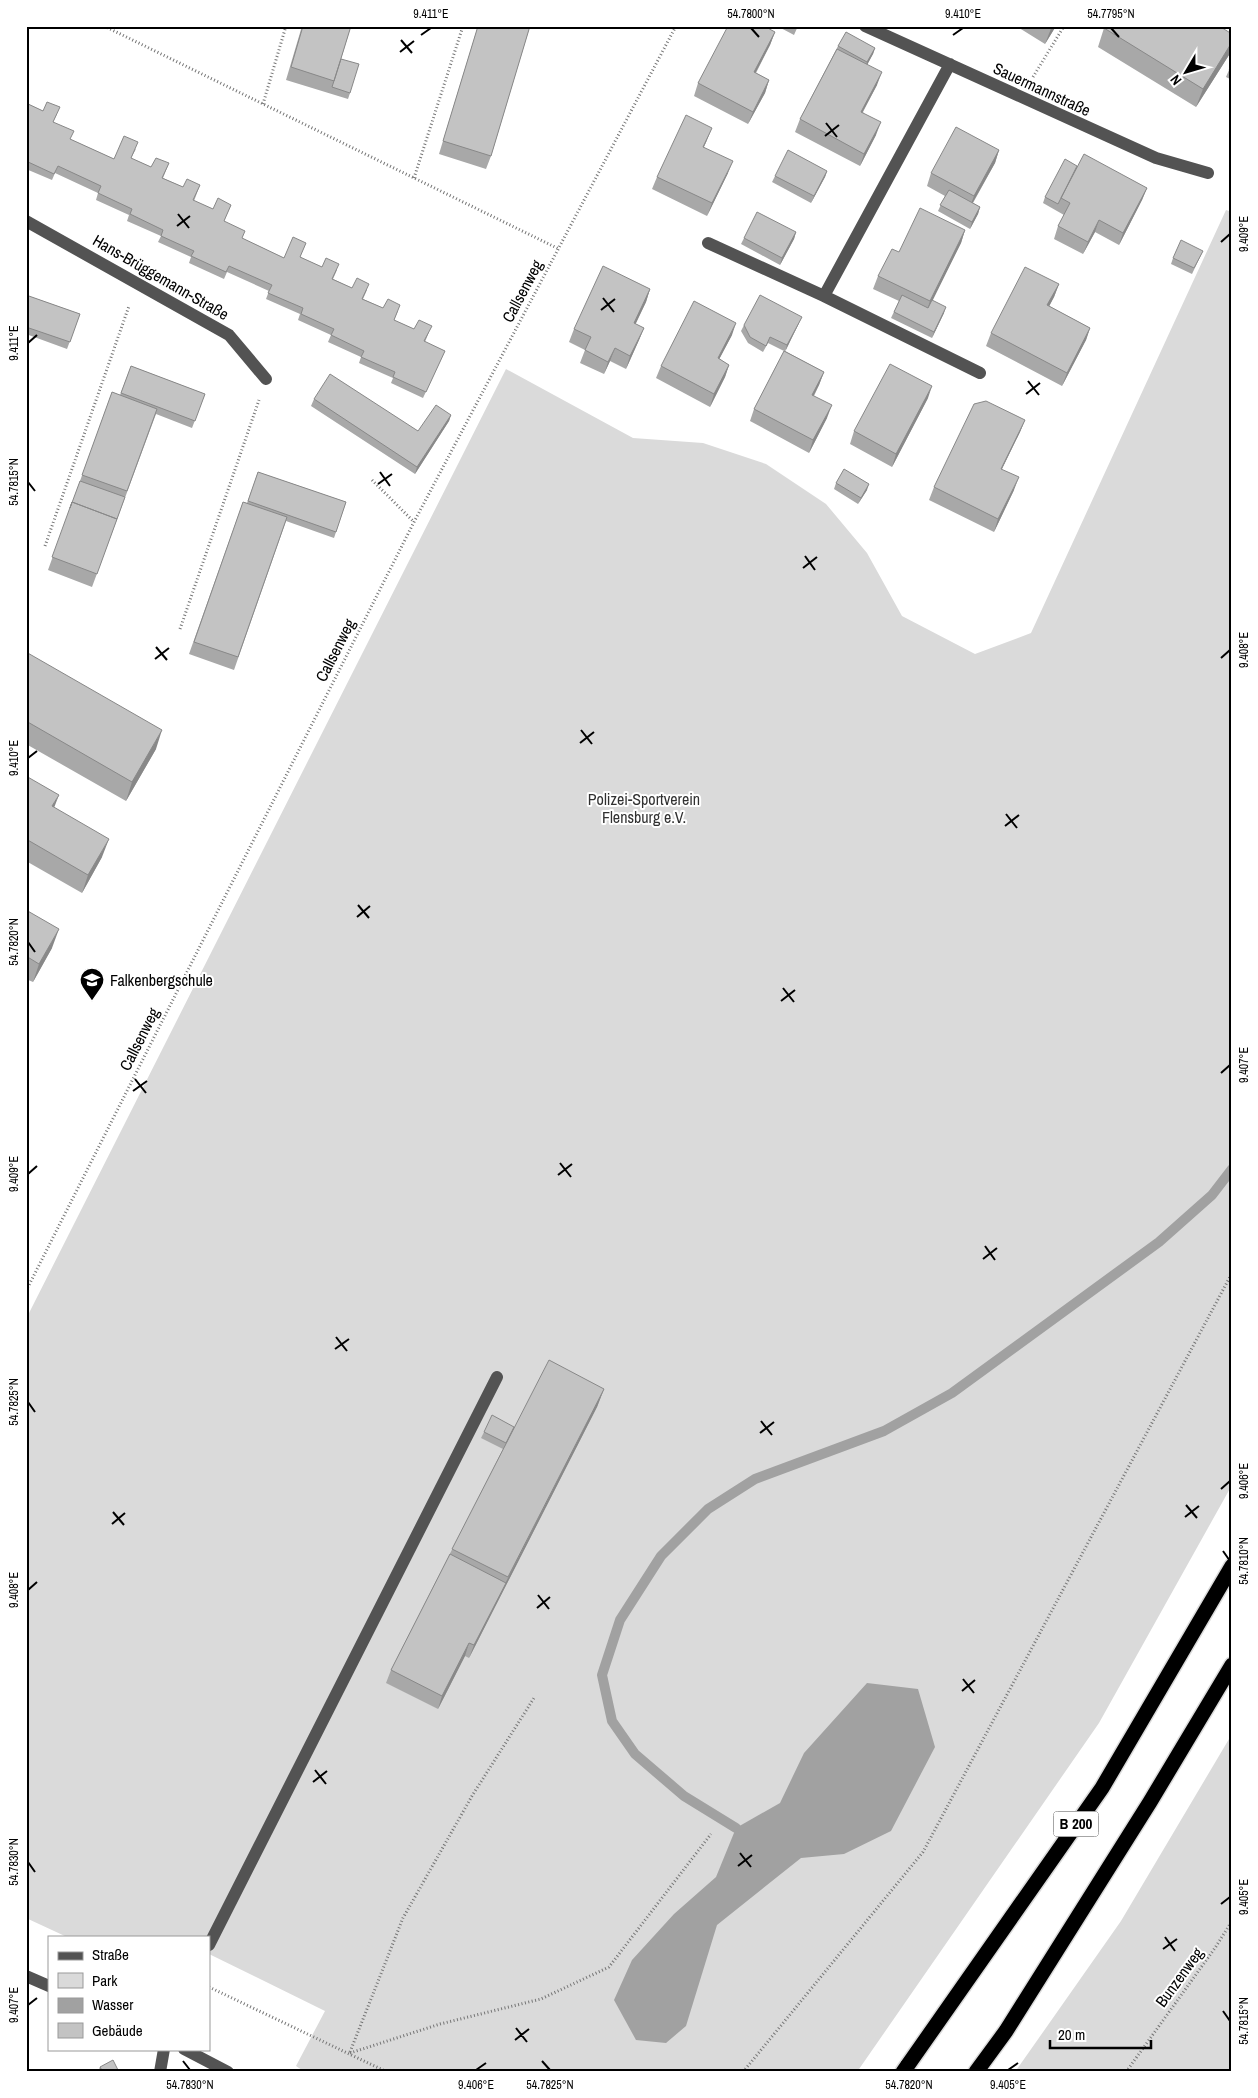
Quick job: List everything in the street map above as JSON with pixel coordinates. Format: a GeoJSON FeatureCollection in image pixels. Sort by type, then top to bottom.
{"type":"FeatureCollection","features":[{"type":"Feature","properties":{"kind":"highway","name":"B 200"},"geometry":{"type":"LineString","coordinates":[[903,2072],[1102,1788],[1232,1566]]}},
{"type":"Feature","properties":{"kind":"highway"},"geometry":{"type":"LineString","coordinates":[[976,2072],[1006,2031],[1150,1802],[1232,1665]]}},
{"type":"Feature","properties":{"kind":"street","name":"Sauermannstraße"},"geometry":{"type":"LineString","coordinates":[[865,26],[1156,158],[1208,173]]}},
{"type":"Feature","properties":{"kind":"street"},"geometry":{"type":"LineString","coordinates":[[824,296],[950,64]]}},
{"type":"Feature","properties":{"kind":"street","name":"Hans-Brüggemann-Straße"},"geometry":{"type":"LineString","coordinates":[[26,220],[229,334],[266,379]]}},
{"type":"Feature","properties":{"kind":"street"},"geometry":{"type":"LineString","coordinates":[[708,243],[824,296],[980,373]]}},
{"type":"Feature","properties":{"kind":"street"},"geometry":{"type":"LineString","coordinates":[[210,1943],[497,1377]]}},
{"type":"Feature","properties":{"kind":"street"},"geometry":{"type":"LineString","coordinates":[[26,1976],[48,1986]]}},
{"type":"Feature","properties":{"kind":"street"},"geometry":{"type":"LineString","coordinates":[[160,2072],[164,2050]]}},
{"type":"Feature","properties":{"kind":"street"},"geometry":{"type":"LineString","coordinates":[[186,2050],[228,2072]]}},
{"type":"Feature","properties":{"kind":"path"},"geometry":{"type":"LineString","coordinates":[[104,26],[559,249]]}},
{"type":"Feature","properties":{"kind":"path"},"geometry":{"type":"LineString","coordinates":[[114,31],[116,26]]}},
{"type":"Feature","properties":{"kind":"path"},"geometry":{"type":"LineString","coordinates":[[263,104],[286,26]]}},
{"type":"Feature","properties":{"kind":"path"},"geometry":{"type":"LineString","coordinates":[[414,178],[463,26]]}},
{"type":"Feature","properties":{"kind":"path","name":"Callsenweg"},"geometry":{"type":"LineString","coordinates":[[26,1290],[414,522],[676,26]]}},
{"type":"Feature","properties":{"kind":"path"},"geometry":{"type":"LineString","coordinates":[[1021,97],[1064,26]]}},
{"type":"Feature","properties":{"kind":"path"},"geometry":{"type":"LineString","coordinates":[[44,546],[137,282]]}},
{"type":"Feature","properties":{"kind":"path"},"geometry":{"type":"LineString","coordinates":[[180,629],[266,379]]}},
{"type":"Feature","properties":{"kind":"path"},"geometry":{"type":"LineString","coordinates":[[372,480],[414,522]]}},
{"type":"Feature","properties":{"kind":"path"},"geometry":{"type":"LineString","coordinates":[[743,2072],[923,1852],[1232,1274]]}},
{"type":"Feature","properties":{"kind":"path"},"geometry":{"type":"LineString","coordinates":[[350,2053],[403,1918],[472,1796],[534,1698]]}},
{"type":"Feature","properties":{"kind":"path"},"geometry":{"type":"LineString","coordinates":[[350,2053],[440,2024],[541,1999],[609,1967],[711,1834]]}},
{"type":"Feature","properties":{"kind":"path","name":"Bunzenweg"},"geometry":{"type":"LineString","coordinates":[[1126,2072],[1215,1948],[1232,1921]]}},
{"type":"Feature","properties":{"kind":"path"},"geometry":{"type":"LineString","coordinates":[[210,1987],[387,2072]]}},
{"type":"Feature","properties":{"kind":"green space","name":"Polizei-Sportverein Flensburg e.V."},"geometry":{"type":"Polygon","coordinates":[[[1226,210],[1232,212],[1232,1485],[1099,1723],[857,2072],[305,2072],[296,2066],[325,2011],[210,1954],[210,1936],[65,1936],[26,1918],[26,1319],[506,369],[633,438],[703,443],[766,464],[826,504],[867,553],[902,616],[975,654],[1031,633],[1226,210]]]}},
{"type":"Feature","properties":{"kind":"green space"},"geometry":{"type":"Polygon","coordinates":[[[1232,1734],[1232,2072],[1015,2072],[1121,1921],[1232,1734]]]}},
{"type":"Feature","properties":{"kind":"water"},"geometry":{"type":"Polygon","coordinates":[[[867,1683],[918,1689],[935,1747],[891,1831],[844,1854],[801,1858],[717,1925],[686,2026],[666,2043],[636,2040],[614,2000],[632,1960],[674,1914],[716,1877],[736,1828],[780,1803],[804,1753],[867,1683]]]}},
{"type":"Feature","properties":{"kind":"building"},"geometry":{"type":"Polygon","coordinates":[[[303,26],[351,26],[334,81],[291,67],[303,26]]]}},
{"type":"Feature","properties":{"kind":"building"},"geometry":{"type":"Polygon","coordinates":[[[478,26],[530,26],[491,156],[443,141],[478,26]]]}},
{"type":"Feature","properties":{"kind":"building"},"geometry":{"type":"Polygon","coordinates":[[[728,26],[764,26],[775,32],[754,72],[769,80],[753,112],[698,83],[728,26]]]}},
{"type":"Feature","properties":{"kind":"building"},"geometry":{"type":"Polygon","coordinates":[[[1106,26],[1219,26],[1232,34],[1232,42],[1203,89],[1104,28],[1106,26]]]}},
{"type":"Feature","properties":{"kind":"building"},"geometry":{"type":"Polygon","coordinates":[[[846,32],[875,48],[867,62],[838,46],[846,32]]]}},
{"type":"Feature","properties":{"kind":"building"},"geometry":{"type":"Polygon","coordinates":[[[837,49],[882,72],[861,112],[881,122],[864,154],[800,119],[837,49]]]}},
{"type":"Feature","properties":{"kind":"building"},"geometry":{"type":"Polygon","coordinates":[[[341,59],[359,64],[350,93],[332,87],[341,59]]]}},
{"type":"Feature","properties":{"kind":"building"},"geometry":{"type":"Polygon","coordinates":[[[47,102],[60,107],[53,122],[74,131],[70,139],[114,159],[124,136],[138,142],[131,158],[151,167],[156,158],[169,163],[162,178],[183,187],[187,179],[200,185],[193,200],[213,209],[218,198],[231,205],[224,221],[245,231],[242,238],[284,258],[293,237],[306,243],[300,257],[322,267],[326,258],[339,264],[332,279],[352,288],[357,278],[369,284],[362,299],[383,308],[388,299],[400,305],[394,320],[414,329],[419,320],[432,326],[424,341],[445,351],[426,392],[393,377],[395,372],[361,357],[364,351],[331,335],[334,329],[301,314],[303,308],[268,293],[272,285],[229,266],[226,272],[191,256],[194,251],[161,236],[163,230],[130,214],[132,209],[98,193],[101,186],[58,166],[54,174],[26,161],[26,103],[43,111],[47,102]]]}},
{"type":"Feature","properties":{"kind":"building"},"geometry":{"type":"Polygon","coordinates":[[[686,115],[712,128],[703,147],[733,161],[712,203],[657,177],[686,115]]]}},
{"type":"Feature","properties":{"kind":"building"},"geometry":{"type":"Polygon","coordinates":[[[956,127],[999,150],[974,196],[931,173],[956,127]]]}},
{"type":"Feature","properties":{"kind":"building"},"geometry":{"type":"Polygon","coordinates":[[[788,150],[827,171],[814,196],[775,176],[788,150]]]}},
{"type":"Feature","properties":{"kind":"building"},"geometry":{"type":"Polygon","coordinates":[[[1084,154],[1147,188],[1123,233],[1099,220],[1088,242],[1058,226],[1070,203],[1061,198],[1084,154]]]}},
{"type":"Feature","properties":{"kind":"building"},"geometry":{"type":"Polygon","coordinates":[[[1065,159],[1077,166],[1058,204],[1045,197],[1065,159]]]}},
{"type":"Feature","properties":{"kind":"building"},"geometry":{"type":"Polygon","coordinates":[[[949,190],[980,207],[972,222],[940,205],[949,190]]]}},
{"type":"Feature","properties":{"kind":"building"},"geometry":{"type":"Polygon","coordinates":[[[920,208],[965,230],[930,301],[878,276],[892,249],[899,252],[920,208]]]}},
{"type":"Feature","properties":{"kind":"building"},"geometry":{"type":"Polygon","coordinates":[[[757,212],[796,232],[782,258],[744,238],[757,212]]]}},
{"type":"Feature","properties":{"kind":"building"},"geometry":{"type":"Polygon","coordinates":[[[1181,240],[1203,251],[1194,268],[1173,258],[1181,240]]]}},
{"type":"Feature","properties":{"kind":"building"},"geometry":{"type":"Polygon","coordinates":[[[603,266],[650,289],[634,323],[644,328],[630,356],[615,348],[608,362],[585,350],[591,337],[574,329],[603,266]]]}},
{"type":"Feature","properties":{"kind":"building"},"geometry":{"type":"Polygon","coordinates":[[[1025,267],[1059,284],[1047,305],[1090,328],[1067,373],[991,333],[1025,267]]]}},
{"type":"Feature","properties":{"kind":"building"},"geometry":{"type":"Polygon","coordinates":[[[26,295],[80,314],[70,342],[26,327],[26,295]]]}},
{"type":"Feature","properties":{"kind":"building"},"geometry":{"type":"Polygon","coordinates":[[[760,295],[802,317],[787,345],[770,337],[766,346],[750,337],[744,325],[760,295]]]}},
{"type":"Feature","properties":{"kind":"building"},"geometry":{"type":"Polygon","coordinates":[[[902,295],[928,308],[932,300],[946,307],[934,332],[894,312],[902,295]]]}},
{"type":"Feature","properties":{"kind":"building"},"geometry":{"type":"Polygon","coordinates":[[[694,301],[736,323],[718,358],[729,365],[714,394],[661,366],[694,301]]]}},
{"type":"Feature","properties":{"kind":"building"},"geometry":{"type":"Polygon","coordinates":[[[784,351],[824,372],[812,395],[832,405],[813,440],[754,409],[784,351]]]}},
{"type":"Feature","properties":{"kind":"building"},"geometry":{"type":"Polygon","coordinates":[[[890,364],[932,386],[896,454],[854,431],[890,364]]]}},
{"type":"Feature","properties":{"kind":"building"},"geometry":{"type":"Polygon","coordinates":[[[131,366],[205,394],[195,421],[121,393],[131,366]]]}},
{"type":"Feature","properties":{"kind":"building"},"geometry":{"type":"Polygon","coordinates":[[[330,374],[418,431],[436,405],[451,415],[417,467],[314,399],[330,374]]]}},
{"type":"Feature","properties":{"kind":"building"},"geometry":{"type":"Polygon","coordinates":[[[112,392],[157,409],[127,491],[82,475],[112,392]]]}},
{"type":"Feature","properties":{"kind":"building"},"geometry":{"type":"Polygon","coordinates":[[[986,401],[1025,420],[1001,469],[1019,477],[998,519],[934,487],[974,404],[986,401]]]}},
{"type":"Feature","properties":{"kind":"building"},"geometry":{"type":"Polygon","coordinates":[[[844,469],[869,484],[861,498],[836,483],[844,469]]]}},
{"type":"Feature","properties":{"kind":"building"},"geometry":{"type":"Polygon","coordinates":[[[258,472],[346,502],[336,532],[248,501],[258,472]]]}},
{"type":"Feature","properties":{"kind":"building"},"geometry":{"type":"Polygon","coordinates":[[[80,481],[125,497],[117,519],[72,502],[80,481]]]}},
{"type":"Feature","properties":{"kind":"building"},"geometry":{"type":"Polygon","coordinates":[[[72,502],[117,519],[97,574],[52,557],[72,502]]]}},
{"type":"Feature","properties":{"kind":"building"},"geometry":{"type":"Polygon","coordinates":[[[243,502],[287,517],[238,657],[194,642],[243,502]]]}},
{"type":"Feature","properties":{"kind":"building"},"geometry":{"type":"Polygon","coordinates":[[[26,652],[162,730],[132,782],[26,721],[26,652]]]}},
{"type":"Feature","properties":{"kind":"building"},"geometry":{"type":"Polygon","coordinates":[[[26,776],[59,795],[52,806],[109,839],[88,875],[26,839],[26,776]]]}},
{"type":"Feature","properties":{"kind":"building"},"geometry":{"type":"Polygon","coordinates":[[[26,910],[59,929],[39,964],[26,956],[26,910]]]}},
{"type":"Feature","properties":{"kind":"building"},"geometry":{"type":"Polygon","coordinates":[[[549,1360],[604,1389],[508,1577],[452,1549],[549,1360]]]}},
{"type":"Feature","properties":{"kind":"building"},"geometry":{"type":"Polygon","coordinates":[[[492,1415],[514,1427],[506,1443],[484,1432],[492,1415]]]}},
{"type":"Feature","properties":{"kind":"building"},"geometry":{"type":"Polygon","coordinates":[[[450,1554],[506,1583],[474,1645],[469,1643],[442,1696],[391,1670],[450,1554]]]}},
{"type":"Feature","properties":{"kind":"building"},"geometry":{"type":"Polygon","coordinates":[[[113,2060],[119,2072],[103,2072],[100,2067],[113,2060]]]}},
{"type":"Feature","properties":{"kind":"waterway"},"geometry":{"type":"LineString","coordinates":[[736,1828],[684,1796],[635,1754],[612,1721],[602,1675],[620,1620],[661,1556],[708,1509],[755,1479],[884,1431],[952,1393],[1159,1242],[1212,1195],[1232,1169]]}},
{"type":"Feature","properties":{"kind":"place","name":"Falkenbergschule"},"geometry":{"type":"Point","coordinates":[92,1001]}}]}
